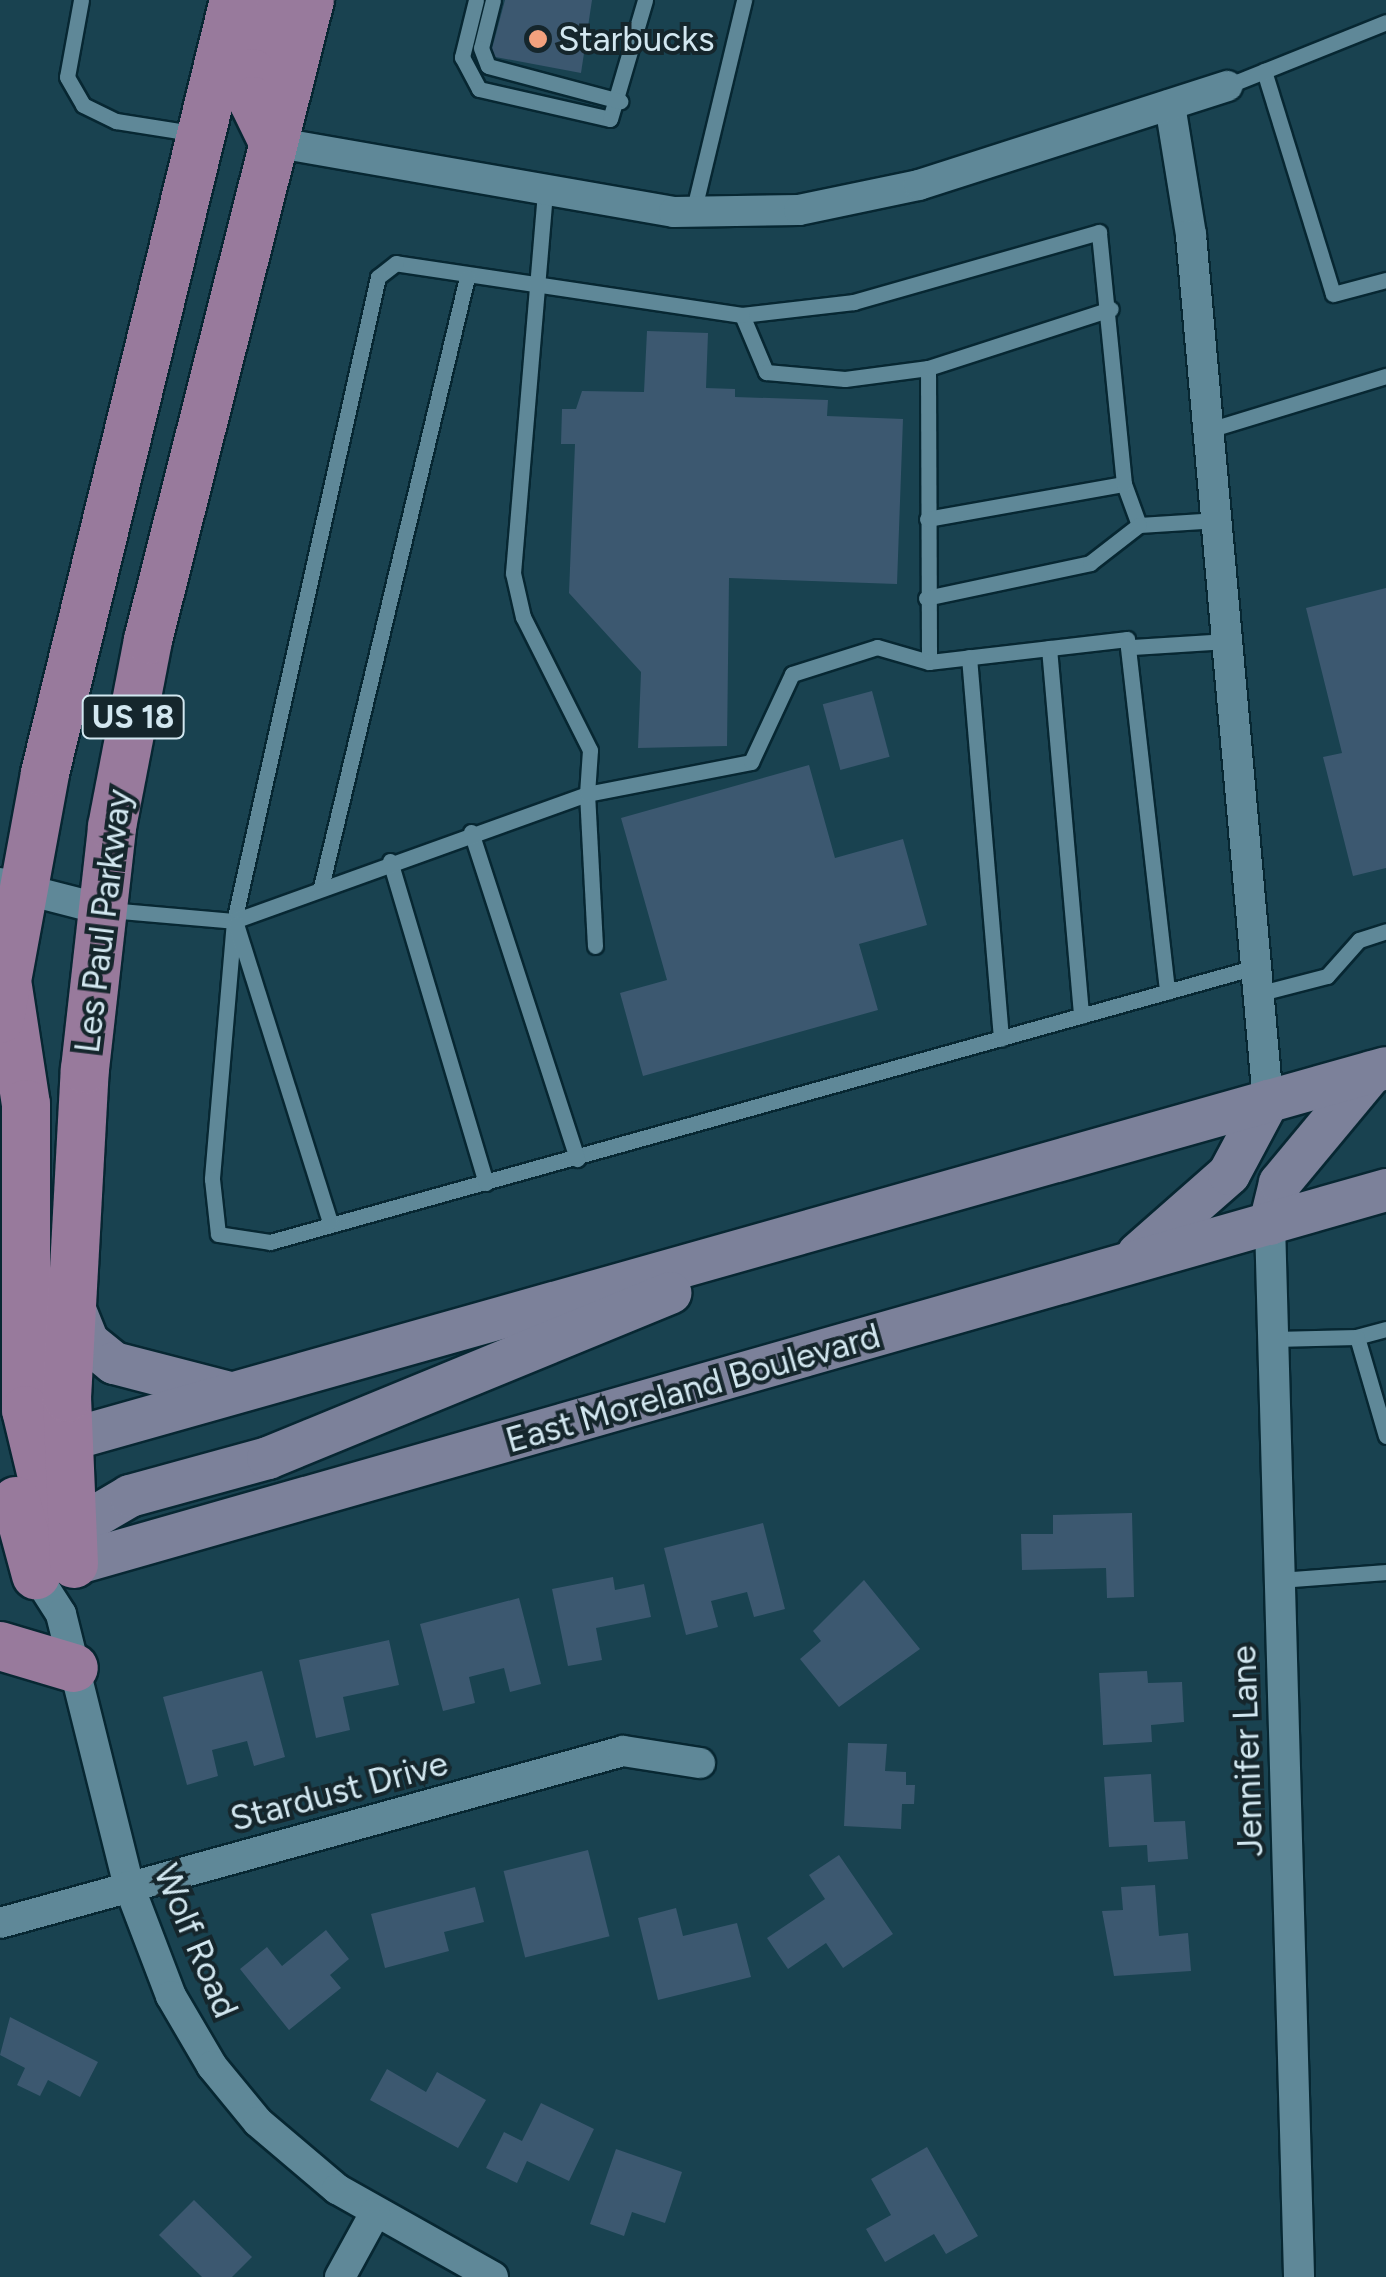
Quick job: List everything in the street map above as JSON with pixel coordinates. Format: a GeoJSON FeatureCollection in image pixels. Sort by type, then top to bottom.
{"type":"FeatureCollection","features":[{"type":"Feature","properties":{"kind":"main road","name":"US 18"},"geometry":{"type":"LineString","coordinates":[[4,1001],[12,885],[234,0]]}},
{"type":"Feature","properties":{"kind":"main road"},"geometry":{"type":"LineString","coordinates":[[269,0],[252,73],[253,101],[273,142]]}},
{"type":"Feature","properties":{"kind":"main road","name":"Les Paul Parkway"},"geometry":{"type":"LineString","coordinates":[[48,1560],[20,1469],[73,1305],[100,909],[144,659],[310,0]]}},
{"type":"Feature","properties":{"kind":"main road"},"geometry":{"type":"LineString","coordinates":[[177,523],[176,452],[237,207],[234,185],[200,134]]}},
{"type":"Feature","properties":{"kind":"main road"},"geometry":{"type":"LineString","coordinates":[[4,1001],[26,1104],[20,1469],[231,1394],[1379,1070]]}},
{"type":"Feature","properties":{"kind":"main road"},"geometry":{"type":"LineString","coordinates":[[1270,1224],[1280,1183],[1379,1070]]}},
{"type":"Feature","properties":{"kind":"main road"},"geometry":{"type":"LineString","coordinates":[[1127,1264],[1230,1174],[1268,1101]]}},
{"type":"Feature","properties":{"kind":"main road","name":"East Moreland Boulevard"},"geometry":{"type":"LineString","coordinates":[[48,1560],[1386,1190]]}},
{"type":"Feature","properties":{"kind":"main road"},"geometry":{"type":"LineString","coordinates":[[48,1560],[130,1496],[268,1458],[640,1308],[765,1246]]}},
{"type":"Feature","properties":{"kind":"main road"},"geometry":{"type":"LineString","coordinates":[[73,1305],[88,1342],[114,1364],[231,1394]]}},
{"type":"Feature","properties":{"kind":"main road","name":"Les Paul Parkway"},"geometry":{"type":"LineString","coordinates":[[20,1469],[48,1560]]}},
{"type":"Feature","properties":{"kind":"main road"},"geometry":{"type":"LineString","coordinates":[[0,1646],[74,1668]]}},
{"type":"Feature","properties":{"kind":"street"},"geometry":{"type":"LineString","coordinates":[[273,142],[693,212],[843,204],[1226,86]]}},
{"type":"Feature","properties":{"kind":"street"},"geometry":{"type":"LineString","coordinates":[[1170,105],[1210,430],[1268,1101]]}},
{"type":"Feature","properties":{"kind":"street"},"geometry":{"type":"LineString","coordinates":[[12,885],[100,909]]}},
{"type":"Feature","properties":{"kind":"street","name":"Jennifer Lane"},"geometry":{"type":"LineString","coordinates":[[1270,1224],[1299,2277]]}},
{"type":"Feature","properties":{"kind":"street","name":"Wolf Road"},"geometry":{"type":"LineString","coordinates":[[48,1560],[129,1886],[171,1996],[212,2066],[288,2150],[375,2213],[493,2277]]}},
{"type":"Feature","properties":{"kind":"street","name":"Stardust Drive"},"geometry":{"type":"LineString","coordinates":[[0,1923],[623,1751],[700,1763]]}},
{"type":"Feature","properties":{"kind":"street"},"geometry":{"type":"LineString","coordinates":[[340,2277],[375,2213]]}},
{"type":"Feature","properties":{"kind":"lane"},"geometry":{"type":"LineString","coordinates":[[80,0],[67,77],[83,105],[116,121],[200,134]]}},
{"type":"Feature","properties":{"kind":"lane"},"geometry":{"type":"LineString","coordinates":[[476,0],[462,57],[480,89],[610,118],[619,106],[645,0]]}},
{"type":"Feature","properties":{"kind":"lane"},"geometry":{"type":"LineString","coordinates":[[493,0],[481,48],[488,66],[619,106]]}},
{"type":"Feature","properties":{"kind":"lane"},"geometry":{"type":"LineString","coordinates":[[693,212],[744,0]]}},
{"type":"Feature","properties":{"kind":"lane"},"geometry":{"type":"LineString","coordinates":[[1226,86],[1386,22]]}},
{"type":"Feature","properties":{"kind":"lane"},"geometry":{"type":"LineString","coordinates":[[1264,71],[1333,294],[1386,280]]}},
{"type":"Feature","properties":{"kind":"lane"},"geometry":{"type":"LineString","coordinates":[[546,190],[513,573],[523,617],[590,750],[587,794],[595,946]]}},
{"type":"Feature","properties":{"kind":"lane"},"geometry":{"type":"LineString","coordinates":[[1139,526],[1124,484],[1111,309],[1099,232],[854,302],[742,315],[537,290],[396,263],[378,277],[234,921],[212,1179],[218,1234],[270,1242],[330,1222],[577,1158],[1167,992],[1260,979],[1327,976],[1358,940],[1386,930]]}},
{"type":"Feature","properties":{"kind":"lane"},"geometry":{"type":"LineString","coordinates":[[321,886],[467,276]]}},
{"type":"Feature","properties":{"kind":"lane"},"geometry":{"type":"LineString","coordinates":[[742,315],[766,372],[845,379],[928,368],[1111,309]]}},
{"type":"Feature","properties":{"kind":"lane"},"geometry":{"type":"LineString","coordinates":[[928,368],[929,662]]}},
{"type":"Feature","properties":{"kind":"lane"},"geometry":{"type":"LineString","coordinates":[[1210,430],[1386,376]]}},
{"type":"Feature","properties":{"kind":"lane"},"geometry":{"type":"LineString","coordinates":[[927,518],[1124,484]]}},
{"type":"Feature","properties":{"kind":"lane"},"geometry":{"type":"LineString","coordinates":[[926,598],[1090,563],[1139,526],[1218,520]]}},
{"type":"Feature","properties":{"kind":"lane"},"geometry":{"type":"LineString","coordinates":[[100,909],[179,922],[234,921],[390,861],[587,794],[751,762],[792,674],[877,647],[929,662],[1126,638],[1132,646],[1167,992]]}},
{"type":"Feature","properties":{"kind":"lane"},"geometry":{"type":"LineString","coordinates":[[1132,646],[1229,640]]}},
{"type":"Feature","properties":{"kind":"lane"},"geometry":{"type":"LineString","coordinates":[[1049,648],[1081,1016]]}},
{"type":"Feature","properties":{"kind":"lane"},"geometry":{"type":"LineString","coordinates":[[969,657],[1000,1039]]}},
{"type":"Feature","properties":{"kind":"lane"},"geometry":{"type":"LineString","coordinates":[[471,832],[577,1158]]}},
{"type":"Feature","properties":{"kind":"lane"},"geometry":{"type":"LineString","coordinates":[[390,861],[486,1183]]}},
{"type":"Feature","properties":{"kind":"lane"},"geometry":{"type":"LineString","coordinates":[[234,921],[330,1222]]}},
{"type":"Feature","properties":{"kind":"lane"},"geometry":{"type":"LineString","coordinates":[[1274,1339],[1358,1338],[1386,1328]]}},
{"type":"Feature","properties":{"kind":"lane"},"geometry":{"type":"LineString","coordinates":[[1358,1338],[1386,1436]]}},
{"type":"Feature","properties":{"kind":"lane"},"geometry":{"type":"LineString","coordinates":[[1280,1580],[1386,1572]]}},
{"type":"Feature","properties":{"kind":"building"},"geometry":{"type":"Polygon","coordinates":[[[505,0],[592,0],[581,73],[490,56],[505,0]]]}},
{"type":"Feature","properties":{"kind":"building"},"geometry":{"type":"Polygon","coordinates":[[[647,331],[708,333],[706,388],[735,389],[735,397],[828,400],[827,416],[903,419],[897,584],[729,578],[727,746],[638,748],[641,672],[569,593],[575,444],[561,444],[562,409],[576,409],[582,391],[644,392],[647,331]]]}},
{"type":"Feature","properties":{"kind":"building"},"geometry":{"type":"Polygon","coordinates":[[[1386,588],[1386,868],[1353,876],[1323,757],[1342,753],[1306,608],[1386,588]]]}},
{"type":"Feature","properties":{"kind":"building"},"geometry":{"type":"Polygon","coordinates":[[[872,691],[890,757],[840,770],[823,704],[872,691]]]}},
{"type":"Feature","properties":{"kind":"building"},"geometry":{"type":"Polygon","coordinates":[[[809,765],[835,858],[903,839],[927,925],[859,944],[878,1010],[643,1076],[620,993],[667,980],[621,818],[809,765]]]}},
{"type":"Feature","properties":{"kind":"building"},"geometry":{"type":"Polygon","coordinates":[[[1132,1513],[1134,1597],[1107,1598],[1106,1568],[1022,1570],[1021,1534],[1053,1534],[1053,1515],[1132,1513]]]}},
{"type":"Feature","properties":{"kind":"building"},"geometry":{"type":"Polygon","coordinates":[[[763,1523],[785,1609],[754,1617],[747,1592],[711,1601],[718,1627],[686,1635],[664,1548],[763,1523]]]}},
{"type":"Feature","properties":{"kind":"building"},"geometry":{"type":"Polygon","coordinates":[[[613,1577],[615,1590],[644,1584],[651,1617],[596,1628],[602,1660],[568,1666],[552,1589],[613,1577]]]}},
{"type":"Feature","properties":{"kind":"building"},"geometry":{"type":"Polygon","coordinates":[[[864,1580],[920,1649],[839,1707],[800,1659],[821,1641],[813,1631],[864,1580]]]}},
{"type":"Feature","properties":{"kind":"building"},"geometry":{"type":"Polygon","coordinates":[[[519,1598],[541,1684],[510,1692],[504,1668],[469,1677],[475,1703],[443,1711],[420,1624],[519,1598]]]}},
{"type":"Feature","properties":{"kind":"building"},"geometry":{"type":"Polygon","coordinates":[[[389,1640],[399,1685],[343,1697],[350,1730],[316,1738],[299,1660],[389,1640]]]}},
{"type":"Feature","properties":{"kind":"building"},"geometry":{"type":"Polygon","coordinates":[[[262,1671],[285,1757],[254,1766],[247,1741],[212,1750],[218,1776],[187,1785],[163,1697],[262,1671]]]}},
{"type":"Feature","properties":{"kind":"building"},"geometry":{"type":"Polygon","coordinates":[[[1147,1671],[1148,1683],[1182,1682],[1184,1722],[1151,1725],[1152,1742],[1103,1745],[1099,1673],[1147,1671]]]}},
{"type":"Feature","properties":{"kind":"building"},"geometry":{"type":"Polygon","coordinates":[[[848,1743],[887,1744],[885,1771],[906,1772],[906,1785],[915,1785],[914,1804],[902,1804],[901,1829],[844,1826],[848,1743]]]}},
{"type":"Feature","properties":{"kind":"building"},"geometry":{"type":"Polygon","coordinates":[[[1151,1774],[1154,1822],[1185,1821],[1188,1859],[1148,1862],[1147,1845],[1109,1847],[1104,1777],[1151,1774]]]}},
{"type":"Feature","properties":{"kind":"building"},"geometry":{"type":"Polygon","coordinates":[[[588,1850],[610,1936],[525,1957],[504,1871],[588,1850]]]}},
{"type":"Feature","properties":{"kind":"building"},"geometry":{"type":"Polygon","coordinates":[[[839,1855],[893,1934],[843,1968],[826,1943],[788,1969],[767,1938],[825,1899],[809,1875],[839,1855]]]}},
{"type":"Feature","properties":{"kind":"building"},"geometry":{"type":"Polygon","coordinates":[[[1155,1885],[1159,1936],[1188,1933],[1191,1971],[1114,1976],[1102,1911],[1123,1910],[1121,1887],[1155,1885]]]}},
{"type":"Feature","properties":{"kind":"building"},"geometry":{"type":"Polygon","coordinates":[[[475,1887],[484,1922],[444,1932],[449,1951],[385,1968],[371,1914],[475,1887]]]}},
{"type":"Feature","properties":{"kind":"building"},"geometry":{"type":"Polygon","coordinates":[[[676,1908],[683,1936],[737,1923],[751,1977],[658,2000],[638,1918],[676,1908]]]}},
{"type":"Feature","properties":{"kind":"building"},"geometry":{"type":"Polygon","coordinates":[[[326,1930],[349,1959],[330,1975],[341,1988],[289,2030],[240,1969],[267,1947],[282,1966],[326,1930]]]}},
{"type":"Feature","properties":{"kind":"building"},"geometry":{"type":"Polygon","coordinates":[[[10,2017],[98,2062],[80,2097],[48,2080],[40,2096],[17,2085],[25,2068],[0,2055],[10,2017]]]}},
{"type":"Feature","properties":{"kind":"building"},"geometry":{"type":"Polygon","coordinates":[[[387,2069],[426,2092],[437,2072],[486,2100],[458,2148],[370,2100],[387,2069]]]}},
{"type":"Feature","properties":{"kind":"building"},"geometry":{"type":"Polygon","coordinates":[[[541,2103],[594,2129],[569,2181],[527,2161],[517,2183],[486,2168],[504,2132],[522,2141],[541,2103]]]}},
{"type":"Feature","properties":{"kind":"building"},"geometry":{"type":"Polygon","coordinates":[[[927,2147],[978,2236],[946,2254],[934,2234],[885,2262],[866,2229],[891,2215],[871,2179],[927,2147]]]}},
{"type":"Feature","properties":{"kind":"building"},"geometry":{"type":"Polygon","coordinates":[[[616,2149],[682,2172],[665,2223],[632,2212],[624,2236],[590,2224],[616,2149]]]}},
{"type":"Feature","properties":{"kind":"building"},"geometry":{"type":"Polygon","coordinates":[[[194,2200],[252,2257],[232,2277],[202,2277],[159,2235],[194,2200]]]}},
{"type":"Feature","properties":{"kind":"place","name":"Starbucks"},"geometry":{"type":"Point","coordinates":[538,39]}}]}
